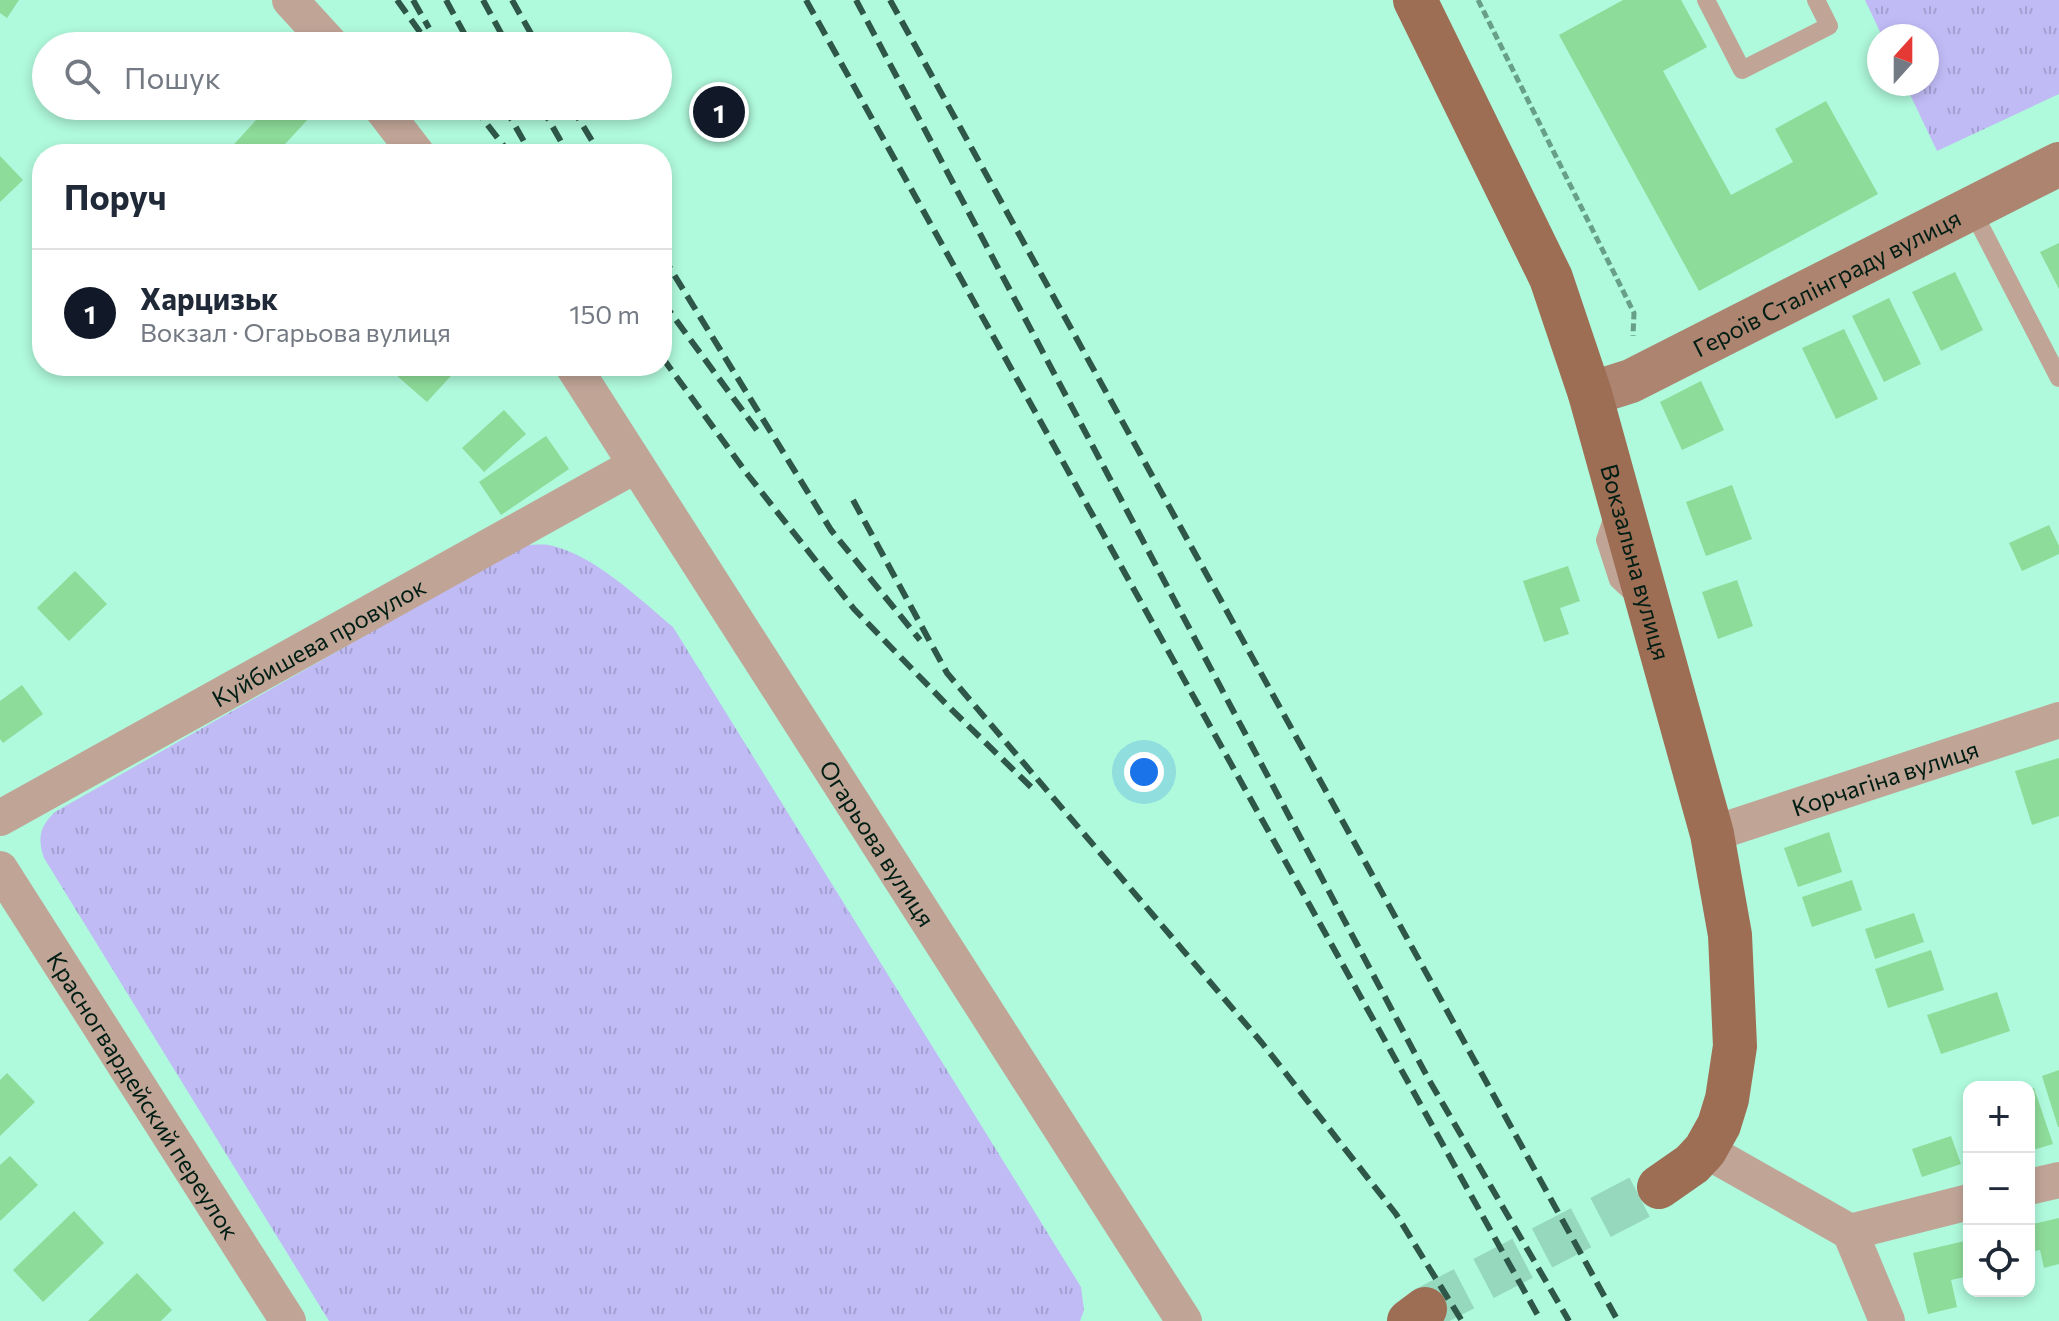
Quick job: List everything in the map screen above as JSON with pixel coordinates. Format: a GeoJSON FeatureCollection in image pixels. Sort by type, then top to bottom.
{"type":"FeatureCollection","features":[{"type":"Feature","properties":{"kind":"main road","name":"Вокзальна вулиця"},"geometry":{"type":"LineString","coordinates":[[1415,0],[1551,278],[1590,394],[1712,834],[1730,935],[1735,1046],[1727,1099],[1719,1125],[1705,1150],[1692,1164],[1659,1187]]}},
{"type":"Feature","properties":{"kind":"street"},"geometry":{"type":"LineString","coordinates":[[290,0],[319,32]]}},
{"type":"Feature","properties":{"kind":"street"},"geometry":{"type":"LineString","coordinates":[[391,120],[409,144]]}},
{"type":"Feature","properties":{"kind":"street","name":"Героїв Сталінграду вулиця"},"geometry":{"type":"LineString","coordinates":[[1590,394],[1631,381],[2059,164]]}},
{"type":"Feature","properties":{"kind":"street","name":"Огарьова вулиця"},"geometry":{"type":"LineString","coordinates":[[579,376],[1184,1321]]}},
{"type":"Feature","properties":{"kind":"street","name":"Куйбишева провулок"},"geometry":{"type":"LineString","coordinates":[[0,818],[636,465]]}},
{"type":"Feature","properties":{"kind":"street","name":"Корчагіна вулиця"},"geometry":{"type":"LineString","coordinates":[[1712,834],[2059,720]]}},
{"type":"Feature","properties":{"kind":"street","name":"Красногвардейский переулок"},"geometry":{"type":"LineString","coordinates":[[0,869],[288,1321]]}},
{"type":"Feature","properties":{"kind":"street"},"geometry":{"type":"LineString","coordinates":[[1705,1150],[1850,1232],[1887,1321]]}},
{"type":"Feature","properties":{"kind":"street"},"geometry":{"type":"LineString","coordinates":[[2035,1186],[2059,1180]]}},
{"type":"Feature","properties":{"kind":"street"},"geometry":{"type":"LineString","coordinates":[[1850,1232],[1963,1204]]}},
{"type":"Feature","properties":{"kind":"lane"},"geometry":{"type":"LineString","coordinates":[[1706,0],[1742,70],[1829,26],[1816,0]]}},
{"type":"Feature","properties":{"kind":"lane"},"geometry":{"type":"LineString","coordinates":[[1971,208],[2059,378]]}},
{"type":"Feature","properties":{"kind":"path"},"geometry":{"type":"LineString","coordinates":[[1478,0],[1634,313],[1631,381]]}},
{"type":"Feature","properties":{"kind":"green space"},"geometry":{"type":"Polygon","coordinates":[[[1865,0],[2059,0],[2059,94],[1937,151],[1911,96],[1939,96],[1939,24],[1876,24],[1865,0]]]}},
{"type":"Feature","properties":{"kind":"green space"},"geometry":{"type":"Polygon","coordinates":[[[524,545],[549,545],[583,558],[615,579],[673,627],[1081,1287],[1084,1310],[1080,1321],[329,1321],[44,858],[41,833],[55,812],[524,545]]]}},
{"type":"Feature","properties":{"kind":"building"},"geometry":{"type":"Polygon","coordinates":[[[0,0],[19,0],[7,18],[0,13],[0,0]]]}},
{"type":"Feature","properties":{"kind":"building"},"geometry":{"type":"Polygon","coordinates":[[[1623,0],[1681,0],[1707,47],[1663,71],[1731,195],[1793,162],[1775,129],[1826,101],[1878,194],[1699,291],[1559,35],[1623,0]]]}},
{"type":"Feature","properties":{"kind":"building"},"geometry":{"type":"Polygon","coordinates":[[[256,120],[307,120],[285,144],[234,144],[256,120]]]}},
{"type":"Feature","properties":{"kind":"building"},"geometry":{"type":"Polygon","coordinates":[[[0,156],[23,180],[0,202],[0,156]]]}},
{"type":"Feature","properties":{"kind":"building"},"geometry":{"type":"Polygon","coordinates":[[[2059,243],[2059,289],[2040,252],[2059,243]]]}},
{"type":"Feature","properties":{"kind":"building"},"geometry":{"type":"Polygon","coordinates":[[[1955,272],[1983,330],[1941,351],[1912,292],[1955,272]]]}},
{"type":"Feature","properties":{"kind":"building"},"geometry":{"type":"Polygon","coordinates":[[[1889,298],[1921,364],[1884,382],[1852,316],[1889,298]]]}},
{"type":"Feature","properties":{"kind":"building"},"geometry":{"type":"Polygon","coordinates":[[[1844,329],[1878,399],[1836,419],[1802,348],[1844,329]]]}},
{"type":"Feature","properties":{"kind":"building"},"geometry":{"type":"Polygon","coordinates":[[[397,376],[451,376],[427,402],[397,376]]]}},
{"type":"Feature","properties":{"kind":"building"},"geometry":{"type":"Polygon","coordinates":[[[1701,381],[1724,430],[1682,450],[1660,402],[1701,381]]]}},
{"type":"Feature","properties":{"kind":"building"},"geometry":{"type":"Polygon","coordinates":[[[504,410],[526,434],[484,472],[462,448],[504,410]]]}},
{"type":"Feature","properties":{"kind":"building"},"geometry":{"type":"Polygon","coordinates":[[[546,436],[569,469],[501,515],[479,482],[546,436]]]}},
{"type":"Feature","properties":{"kind":"building"},"geometry":{"type":"Polygon","coordinates":[[[1732,485],[1752,539],[1706,556],[1686,502],[1732,485]]]}},
{"type":"Feature","properties":{"kind":"building"},"geometry":{"type":"Polygon","coordinates":[[[2049,525],[2059,546],[2059,554],[2022,571],[2009,543],[2049,525]]]}},
{"type":"Feature","properties":{"kind":"building"},"geometry":{"type":"Polygon","coordinates":[[[1568,566],[1580,601],[1560,608],[1569,634],[1544,642],[1523,581],[1568,566]]]}},
{"type":"Feature","properties":{"kind":"building"},"geometry":{"type":"Polygon","coordinates":[[[75,571],[107,604],[69,641],[37,608],[75,571]]]}},
{"type":"Feature","properties":{"kind":"building"},"geometry":{"type":"Polygon","coordinates":[[[1737,580],[1753,626],[1718,639],[1702,592],[1737,580]]]}},
{"type":"Feature","properties":{"kind":"building"},"geometry":{"type":"Polygon","coordinates":[[[22,685],[43,714],[3,743],[0,739],[0,701],[22,685]]]}},
{"type":"Feature","properties":{"kind":"building"},"geometry":{"type":"Polygon","coordinates":[[[2059,758],[2059,816],[2032,825],[2015,771],[2059,758]]]}},
{"type":"Feature","properties":{"kind":"building"},"geometry":{"type":"Polygon","coordinates":[[[1829,832],[1842,872],[1798,887],[1784,848],[1829,832]]]}},
{"type":"Feature","properties":{"kind":"building"},"geometry":{"type":"Polygon","coordinates":[[[1852,880],[1862,910],[1812,927],[1802,897],[1852,880]]]}},
{"type":"Feature","properties":{"kind":"building"},"geometry":{"type":"Polygon","coordinates":[[[1914,913],[1924,942],[1875,959],[1865,929],[1914,913]]]}},
{"type":"Feature","properties":{"kind":"building"},"geometry":{"type":"Polygon","coordinates":[[[1931,950],[1944,990],[1888,1008],[1875,969],[1931,950]]]}},
{"type":"Feature","properties":{"kind":"building"},"geometry":{"type":"Polygon","coordinates":[[[1997,992],[2010,1031],[1941,1054],[1927,1015],[1997,992]]]}},
{"type":"Feature","properties":{"kind":"building"},"geometry":{"type":"Polygon","coordinates":[[[2059,1070],[2059,1127],[2058,1127],[2042,1076],[2059,1070]]]}},
{"type":"Feature","properties":{"kind":"building"},"geometry":{"type":"Polygon","coordinates":[[[7,1073],[35,1102],[0,1136],[0,1080],[7,1073]]]}},
{"type":"Feature","properties":{"kind":"building"},"geometry":{"type":"Polygon","coordinates":[[[2035,1091],[2053,1144],[2035,1149],[2035,1091]]]}},
{"type":"Feature","properties":{"kind":"building"},"geometry":{"type":"Polygon","coordinates":[[[1951,1136],[1961,1164],[1922,1177],[1912,1149],[1951,1136]]]}},
{"type":"Feature","properties":{"kind":"building"},"geometry":{"type":"Polygon","coordinates":[[[10,1156],[38,1185],[0,1221],[0,1165],[10,1156]]]}},
{"type":"Feature","properties":{"kind":"building"},"geometry":{"type":"Polygon","coordinates":[[[74,1211],[104,1243],[43,1302],[13,1270],[74,1211]]]}},
{"type":"Feature","properties":{"kind":"building"},"geometry":{"type":"Polygon","coordinates":[[[2059,1218],[2059,1264],[2044,1268],[2040,1250],[2035,1251],[2035,1224],[2059,1218]]]}},
{"type":"Feature","properties":{"kind":"building"},"geometry":{"type":"Polygon","coordinates":[[[1963,1241],[1963,1277],[1951,1280],[1957,1307],[1928,1314],[1913,1253],[1963,1241]]]}},
{"type":"Feature","properties":{"kind":"building"},"geometry":{"type":"Polygon","coordinates":[[[137,1273],[172,1310],[161,1321],[88,1321],[137,1273]]]}},
{"type":"Feature","properties":{"kind":"tunnel"},"geometry":{"type":"LineString","coordinates":[[1425,1309],[1659,1187]]}},
{"type":"Feature","properties":{"kind":"railway"},"geometry":{"type":"LineString","coordinates":[[397,0],[420,32]]}},
{"type":"Feature","properties":{"kind":"railway"},"geometry":{"type":"LineString","coordinates":[[413,0],[429,28]]}},
{"type":"Feature","properties":{"kind":"railway"},"geometry":{"type":"LineString","coordinates":[[446,0],[463,32]]}},
{"type":"Feature","properties":{"kind":"railway"},"geometry":{"type":"LineString","coordinates":[[483,0],[500,32]]}},
{"type":"Feature","properties":{"kind":"railway"},"geometry":{"type":"LineString","coordinates":[[512,0],[530,32]]}},
{"type":"Feature","properties":{"kind":"railway"},"geometry":{"type":"LineString","coordinates":[[806,0],[1541,1321]]}},
{"type":"Feature","properties":{"kind":"railway"},"geometry":{"type":"LineString","coordinates":[[856,0],[1429,1080],[1569,1321]]}},
{"type":"Feature","properties":{"kind":"railway"},"geometry":{"type":"LineString","coordinates":[[890,0],[1618,1321]]}},
{"type":"Feature","properties":{"kind":"railway"},"geometry":{"type":"LineString","coordinates":[[484,120],[502,144]]}},
{"type":"Feature","properties":{"kind":"railway"},"geometry":{"type":"LineString","coordinates":[[512,120],[525,144]]}},
{"type":"Feature","properties":{"kind":"railway"},"geometry":{"type":"LineString","coordinates":[[549,120],[562,144]]}},
{"type":"Feature","properties":{"kind":"railway"},"geometry":{"type":"LineString","coordinates":[[579,120],[594,144]]}},
{"type":"Feature","properties":{"kind":"railway"},"geometry":{"type":"LineString","coordinates":[[672,271],[831,530],[920,640]]}},
{"type":"Feature","properties":{"kind":"railway"},"geometry":{"type":"LineString","coordinates":[[672,315],[759,433]]}},
{"type":"Feature","properties":{"kind":"railway"},"geometry":{"type":"LineString","coordinates":[[672,371],[748,475],[854,609],[1031,787]]}},
{"type":"Feature","properties":{"kind":"railway"},"geometry":{"type":"LineString","coordinates":[[853,500],[947,673],[1262,1043],[1396,1214],[1462,1321]]}},
{"type":"Feature","properties":{"kind":"place","name":"Харцизьк"},"geometry":{"type":"Point","coordinates":[719,112]}}]}
